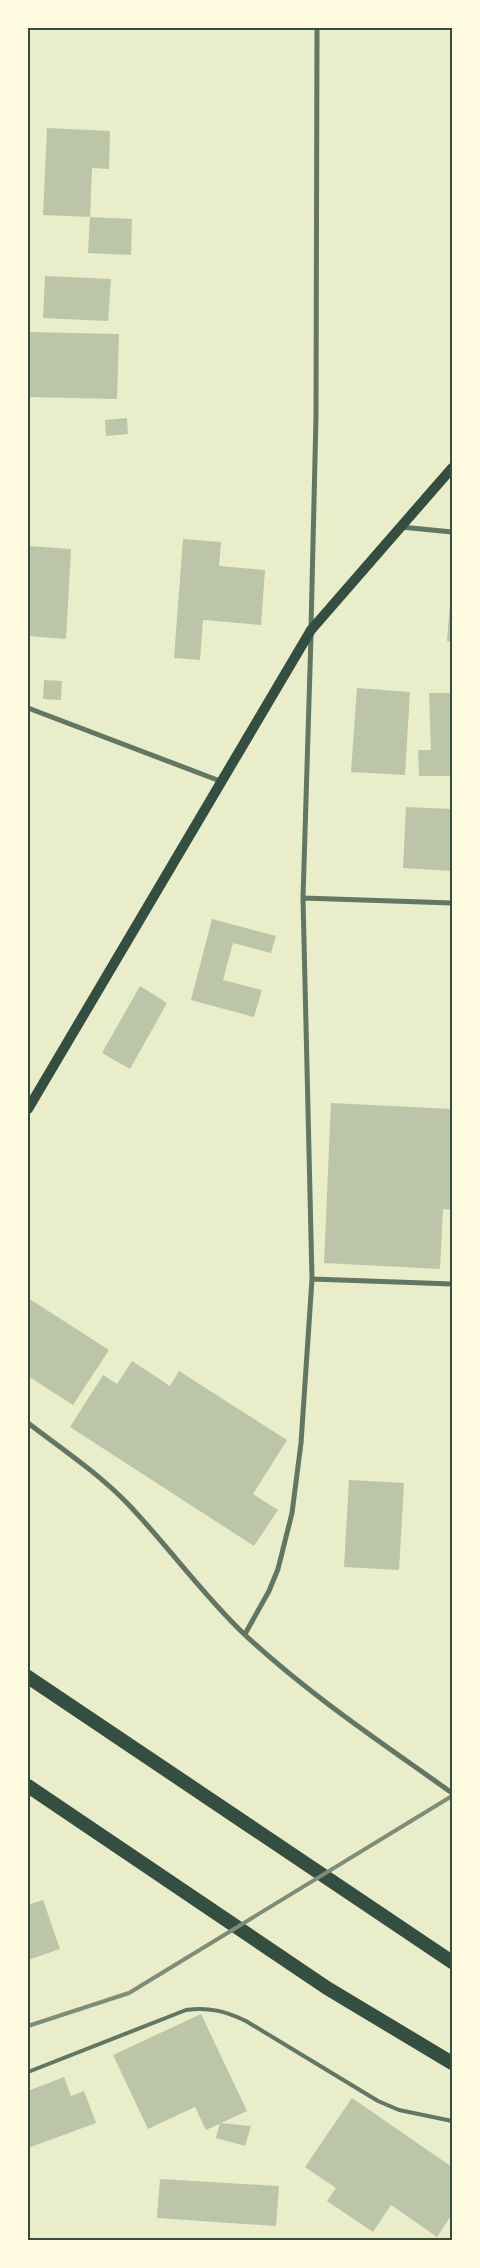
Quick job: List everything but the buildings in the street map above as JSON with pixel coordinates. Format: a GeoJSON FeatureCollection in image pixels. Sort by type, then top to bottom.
{"type":"FeatureCollection","features":[{"type":"Feature","properties":{"kind":"highway"},"geometry":{"type":"LineString","coordinates":[[28,1677],[452,1962]]}},
{"type":"Feature","properties":{"kind":"highway"},"geometry":{"type":"LineString","coordinates":[[28,1786],[327,1988],[452,2063]]}},
{"type":"Feature","properties":{"kind":"main road"},"geometry":{"type":"LineString","coordinates":[[28,1109],[220,780],[311,630],[452,468]]}},
{"type":"Feature","properties":{"kind":"street"},"geometry":{"type":"LineString","coordinates":[[245,1634],[269,1591],[278,1569],[292,1513],[301,1443],[312,1279],[302,898],[316,417],[317,28]]}},
{"type":"Feature","properties":{"kind":"street"},"geometry":{"type":"LineString","coordinates":[[401,527],[452,532]]}},
{"type":"Feature","properties":{"kind":"street"},"geometry":{"type":"LineString","coordinates":[[28,708],[220,780]]}},
{"type":"Feature","properties":{"kind":"street"},"geometry":{"type":"LineString","coordinates":[[302,898],[452,903]]}},
{"type":"Feature","properties":{"kind":"street"},"geometry":{"type":"LineString","coordinates":[[312,1279],[452,1284]]}},
{"type":"Feature","properties":{"kind":"street"},"geometry":{"type":"LineString","coordinates":[[28,1423],[106,1482],[144,1522],[207,1595],[245,1634],[297,1680],[452,1793]]}},
{"type":"Feature","properties":{"kind":"lane"},"geometry":{"type":"LineString","coordinates":[[28,2072],[186,2010],[210,2008],[222,2010],[246,2021],[378,2101],[399,2110],[452,2121]]}},
{"type":"Feature","properties":{"kind":"railway"},"geometry":{"type":"LineString","coordinates":[[28,2026],[129,1993],[452,1796]]}}]}
